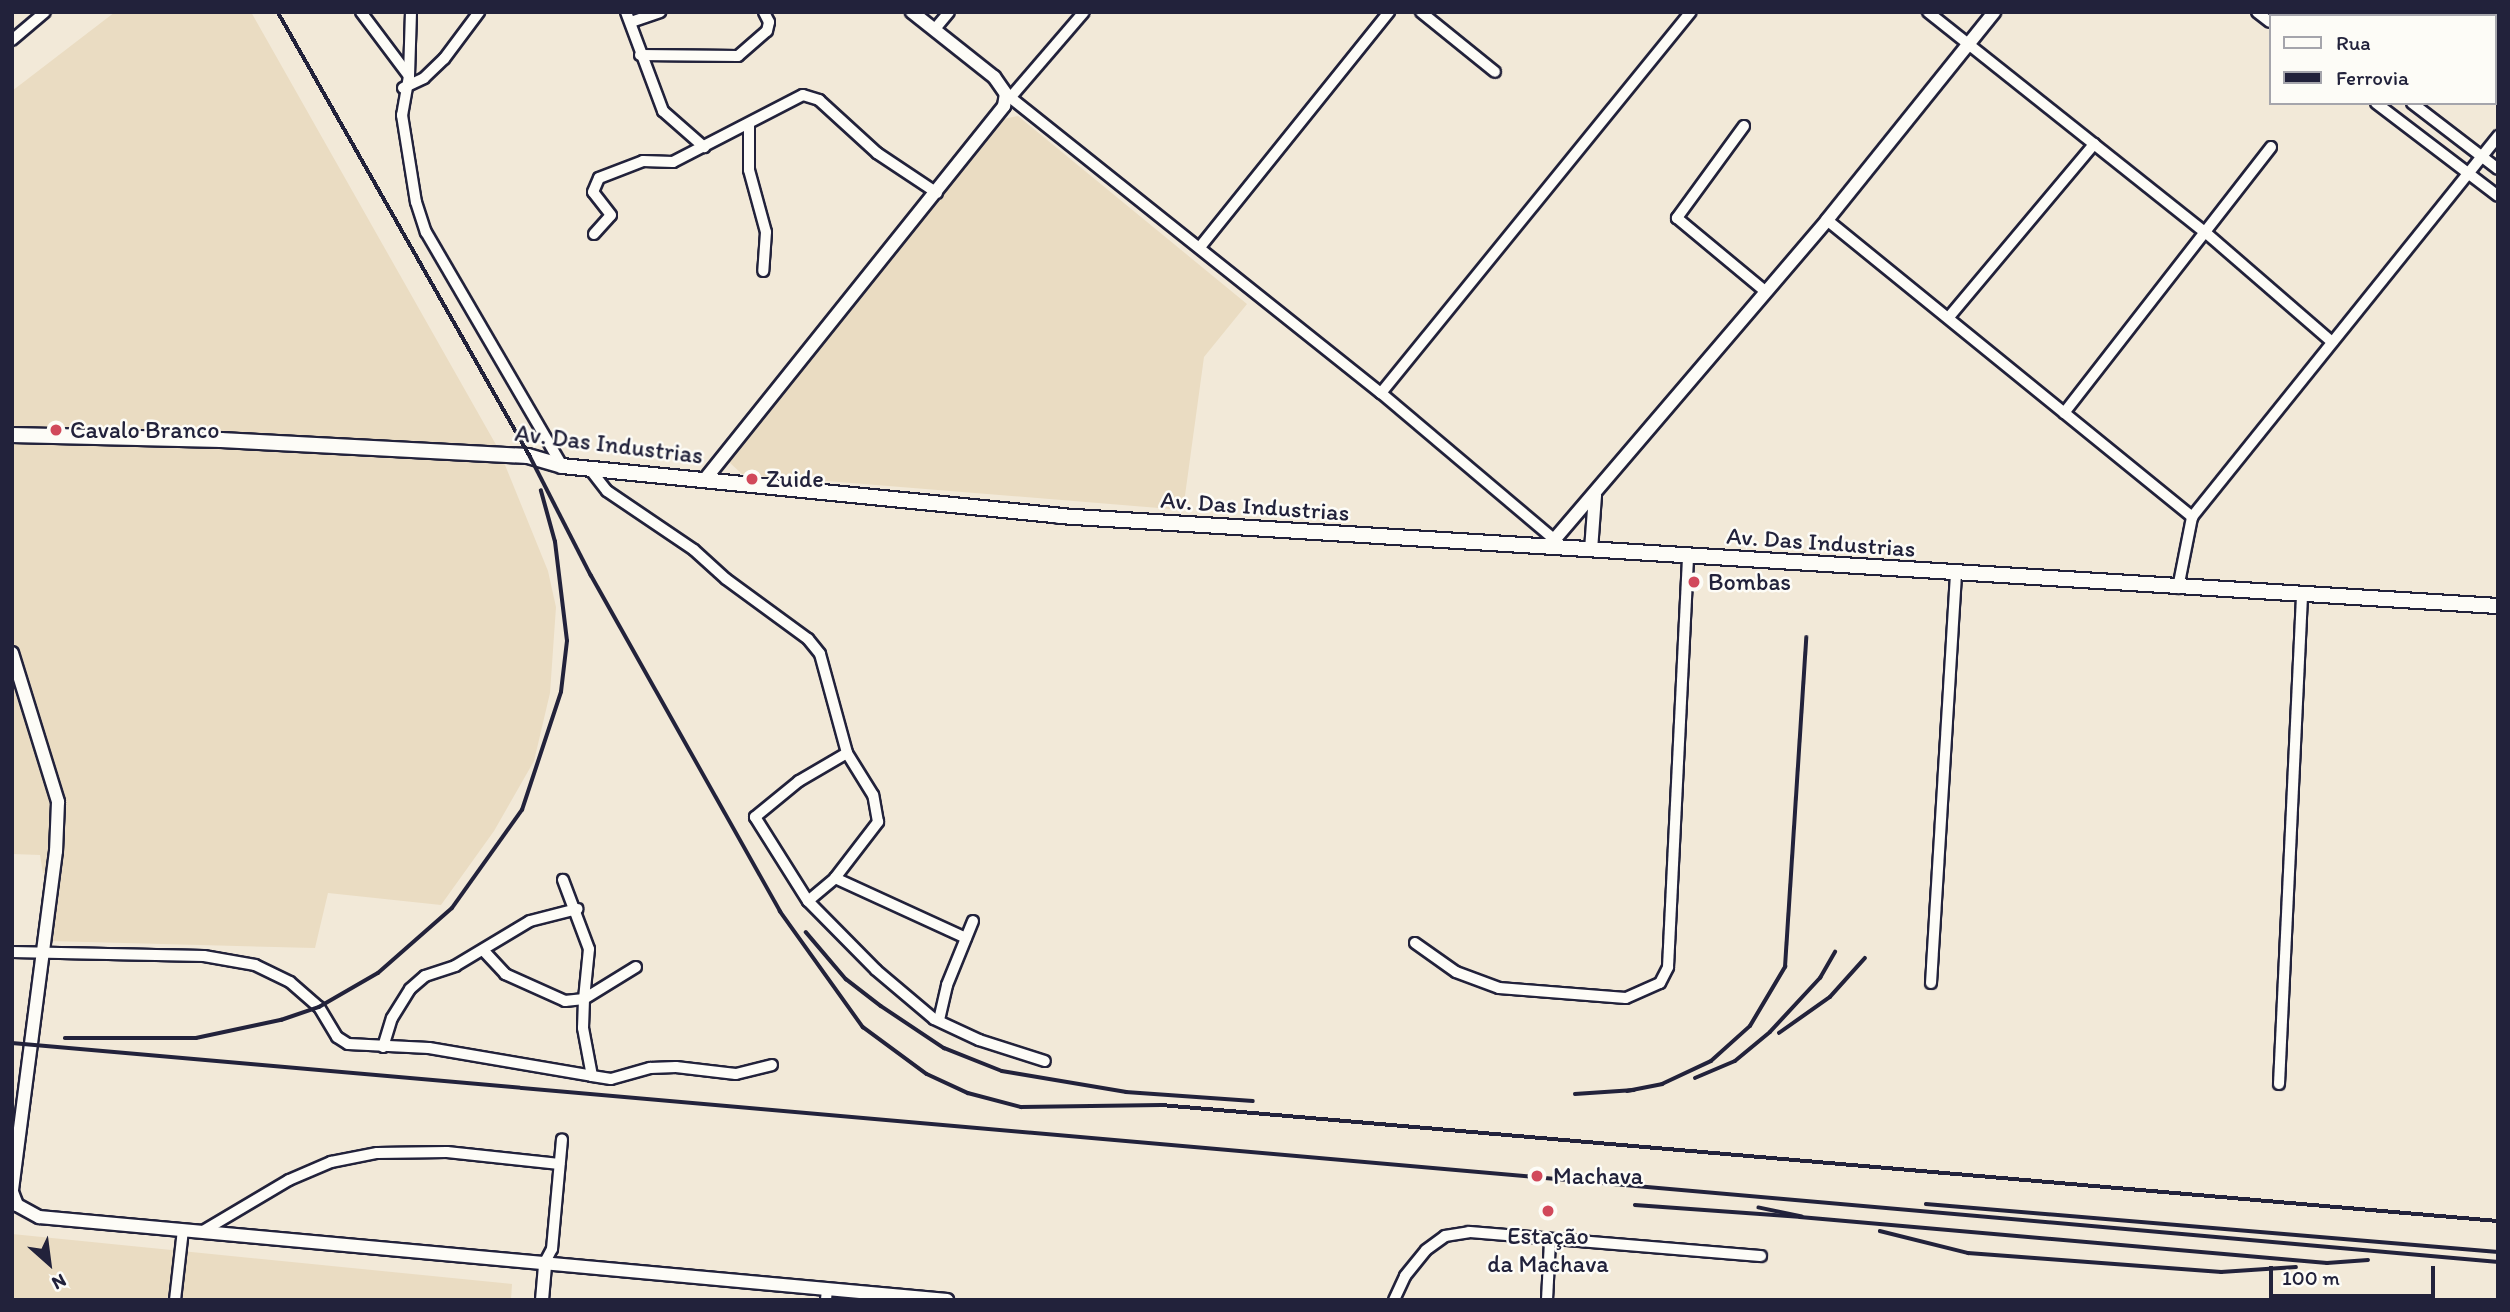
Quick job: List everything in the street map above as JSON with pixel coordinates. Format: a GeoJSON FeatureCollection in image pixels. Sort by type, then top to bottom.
{"type":"FeatureCollection","features":[{"type":"Feature","properties":{"kind":"main road","name":"Av. Das Industrias"},"geometry":{"type":"LineString","coordinates":[[12,435],[221,440],[528,456],[562,466],[706,478],[1059,516],[1552,544],[1591,550],[2498,606]]}},
{"type":"Feature","properties":{"kind":"street"},"geometry":{"type":"LineString","coordinates":[[12,40],[45,12]]}},
{"type":"Feature","properties":{"kind":"street"},"geometry":{"type":"LineString","coordinates":[[361,12],[409,76]]}},
{"type":"Feature","properties":{"kind":"street"},"geometry":{"type":"LineString","coordinates":[[411,12],[409,76],[403,88],[404,128],[426,232],[562,466]]}},
{"type":"Feature","properties":{"kind":"street"},"geometry":{"type":"LineString","coordinates":[[403,88],[424,78],[444,59],[479,12]]}},
{"type":"Feature","properties":{"kind":"street"},"geometry":{"type":"LineString","coordinates":[[660,12],[629,17],[640,55],[663,110],[704,147]]}},
{"type":"Feature","properties":{"kind":"street"},"geometry":{"type":"LineString","coordinates":[[640,55],[738,55],[767,31],[769,22],[764,12]]}},
{"type":"Feature","properties":{"kind":"street"},"geometry":{"type":"LineString","coordinates":[[912,12],[994,77],[1008,96],[1381,393],[1552,544],[1827,220],[1994,12]]}},
{"type":"Feature","properties":{"kind":"street"},"geometry":{"type":"LineString","coordinates":[[934,30],[949,12]]}},
{"type":"Feature","properties":{"kind":"street"},"geometry":{"type":"LineString","coordinates":[[706,478],[999,116],[1008,96],[1084,12]]}},
{"type":"Feature","properties":{"kind":"street"},"geometry":{"type":"LineString","coordinates":[[1200,247],[1389,12]]}},
{"type":"Feature","properties":{"kind":"street"},"geometry":{"type":"LineString","coordinates":[[1421,12],[1495,72]]}},
{"type":"Feature","properties":{"kind":"street"},"geometry":{"type":"LineString","coordinates":[[1381,393],[1691,12]]}},
{"type":"Feature","properties":{"kind":"street"},"geometry":{"type":"LineString","coordinates":[[1928,12],[2205,232],[2332,342]]}},
{"type":"Feature","properties":{"kind":"street"},"geometry":{"type":"LineString","coordinates":[[594,234],[611,215],[593,192],[594,182],[626,165],[673,162],[749,125],[794,99],[811,95],[877,153],[937,193]]}},
{"type":"Feature","properties":{"kind":"street"},"geometry":{"type":"LineString","coordinates":[[2379,105],[2498,196]]}},
{"type":"Feature","properties":{"kind":"street"},"geometry":{"type":"LineString","coordinates":[[2415,105],[2498,169]]}},
{"type":"Feature","properties":{"kind":"street"},"geometry":{"type":"LineString","coordinates":[[749,125],[749,170],[766,232],[763,271]]}},
{"type":"Feature","properties":{"kind":"street"},"geometry":{"type":"LineString","coordinates":[[1744,126],[1677,218],[1766,292]]}},
{"type":"Feature","properties":{"kind":"street"},"geometry":{"type":"LineString","coordinates":[[2178,588],[2192,517],[2498,136]]}},
{"type":"Feature","properties":{"kind":"street"},"geometry":{"type":"LineString","coordinates":[[1949,317],[2094,144]]}},
{"type":"Feature","properties":{"kind":"street"},"geometry":{"type":"LineString","coordinates":[[2063,413],[2271,147]]}},
{"type":"Feature","properties":{"kind":"street"},"geometry":{"type":"LineString","coordinates":[[1827,220],[2192,517]]}},
{"type":"Feature","properties":{"kind":"street"},"geometry":{"type":"LineString","coordinates":[[588,467],[607,492],[694,550],[726,579],[808,639],[827,671],[847,753],[880,813],[878,822],[835,878],[808,901]]}},
{"type":"Feature","properties":{"kind":"street"},"geometry":{"type":"LineString","coordinates":[[1591,550],[1595,495]]}},
{"type":"Feature","properties":{"kind":"street"},"geometry":{"type":"LineString","coordinates":[[1415,943],[1456,972],[1499,988],[1626,998],[1660,982],[1668,958],[1674,777],[1688,556]]}},
{"type":"Feature","properties":{"kind":"street"},"geometry":{"type":"LineString","coordinates":[[1931,982],[1956,573]]}},
{"type":"Feature","properties":{"kind":"street"},"geometry":{"type":"LineString","coordinates":[[2279,1084],[2302,594]]}},
{"type":"Feature","properties":{"kind":"street"},"geometry":{"type":"LineString","coordinates":[[12,653],[58,802],[43,955],[12,1191],[17,1205],[39,1217],[545,1262],[827,1294],[947,1300]]}},
{"type":"Feature","properties":{"kind":"street"},"geometry":{"type":"LineString","coordinates":[[847,753],[799,781],[755,817],[808,901],[876,971],[939,1020],[979,1040],[1045,1061]]}},
{"type":"Feature","properties":{"kind":"street"},"geometry":{"type":"LineString","coordinates":[[835,878],[966,938]]}},
{"type":"Feature","properties":{"kind":"street"},"geometry":{"type":"LineString","coordinates":[[563,880],[577,909],[589,949],[583,1028],[592,1076]]}},
{"type":"Feature","properties":{"kind":"street"},"geometry":{"type":"LineString","coordinates":[[383,1047],[392,1018],[410,989],[425,976],[483,950],[530,921],[577,909]]}},
{"type":"Feature","properties":{"kind":"street"},"geometry":{"type":"LineString","coordinates":[[939,1020],[947,985],[973,921]]}},
{"type":"Feature","properties":{"kind":"street"},"geometry":{"type":"LineString","coordinates":[[483,950],[505,974],[565,1002],[584,999],[636,967]]}},
{"type":"Feature","properties":{"kind":"street"},"geometry":{"type":"LineString","coordinates":[[12,952],[43,955],[204,956],[255,965],[300,990],[348,1044],[429,1048],[611,1079],[650,1068],[676,1067],[736,1074],[772,1065]]}},
{"type":"Feature","properties":{"kind":"street"},"geometry":{"type":"LineString","coordinates":[[542,1300],[545,1262],[552,1249],[562,1139]]}},
{"type":"Feature","properties":{"kind":"street"},"geometry":{"type":"LineString","coordinates":[[203,1231],[289,1180],[331,1162],[377,1153],[447,1152],[559,1164]]}},
{"type":"Feature","properties":{"kind":"street"},"geometry":{"type":"LineString","coordinates":[[175,1300],[183,1230]]}},
{"type":"Feature","properties":{"kind":"street"},"geometry":{"type":"LineString","coordinates":[[1394,1300],[1426,1250],[1445,1236],[1468,1232],[1761,1256]]}},
{"type":"Feature","properties":{"kind":"street"},"geometry":{"type":"LineString","coordinates":[[1547,1300],[1550,1240]]}},
{"type":"Feature","properties":{"kind":"shaded area"},"geometry":{"type":"Polygon","coordinates":[[[115,12],[251,12],[499,450],[548,571],[556,607],[550,693],[534,761],[494,831],[441,905],[328,893],[315,948],[50,941],[56,877],[43,873],[40,855],[12,854],[12,91],[115,12]]]}},
{"type":"Feature","properties":{"kind":"shaded area"},"geometry":{"type":"Polygon","coordinates":[[[1018,116],[1247,304],[1204,357],[1183,510],[742,474],[729,462],[730,453],[1003,119],[1018,116]]]}},
{"type":"Feature","properties":{"kind":"shaded area"},"geometry":{"type":"Polygon","coordinates":[[[12,1234],[512,1284],[511,1300],[12,1300],[12,1234]]]}},
{"type":"Feature","properties":{"kind":"railway"},"geometry":{"type":"LineString","coordinates":[[278,12],[530,456],[591,575],[780,911],[863,1027],[927,1074],[968,1093],[1021,1107],[1161,1105],[2498,1221]]}},
{"type":"Feature","properties":{"kind":"railway"},"geometry":{"type":"LineString","coordinates":[[65,1038],[196,1038],[281,1020],[319,1007],[378,973],[452,908],[522,810],[561,692],[567,641],[555,542],[541,491]]}},
{"type":"Feature","properties":{"kind":"railway"},"geometry":{"type":"LineString","coordinates":[[1627,1091],[1662,1084],[1711,1061],[1750,1026],[1785,967],[1806,638]]}},
{"type":"Feature","properties":{"kind":"railway"},"geometry":{"type":"LineString","coordinates":[[806,932],[846,979],[881,1006],[944,1048],[1002,1071],[1126,1092],[1253,1101]]}},
{"type":"Feature","properties":{"kind":"railway"},"geometry":{"type":"LineString","coordinates":[[1695,1078],[1735,1061],[1770,1032],[1820,978],[1835,952]]}},
{"type":"Feature","properties":{"kind":"railway"},"geometry":{"type":"LineString","coordinates":[[1779,1033],[1830,997],[1865,958]]}},
{"type":"Feature","properties":{"kind":"railway"},"geometry":{"type":"LineString","coordinates":[[12,1043],[2498,1262]]}},
{"type":"Feature","properties":{"kind":"railway"},"geometry":{"type":"LineString","coordinates":[[1575,1094],[1634,1090]]}},
{"type":"Feature","properties":{"kind":"railway"},"geometry":{"type":"LineString","coordinates":[[1926,1204],[2498,1252]]}},
{"type":"Feature","properties":{"kind":"railway"},"geometry":{"type":"LineString","coordinates":[[1635,1205],[1802,1217],[1759,1208]]}},
{"type":"Feature","properties":{"kind":"railway"},"geometry":{"type":"LineString","coordinates":[[1800,1217],[2327,1263],[2368,1260]]}},
{"type":"Feature","properties":{"kind":"railway"},"geometry":{"type":"LineString","coordinates":[[1880,1231],[1968,1253],[2221,1272],[2296,1267]]}},
{"type":"Feature","properties":{"kind":"place","name":"Cavalo Branco"},"geometry":{"type":"Point","coordinates":[56,430]}},
{"type":"Feature","properties":{"kind":"place","name":"Zuide"},"geometry":{"type":"Point","coordinates":[752,479]}},
{"type":"Feature","properties":{"kind":"place","name":"Bombas"},"geometry":{"type":"Point","coordinates":[1694,582]}},
{"type":"Feature","properties":{"kind":"place","name":"Machava"},"geometry":{"type":"Point","coordinates":[1537,1176]}},
{"type":"Feature","properties":{"kind":"place","name":"Estação da Machava"},"geometry":{"type":"Point","coordinates":[1548,1211]}}]}
